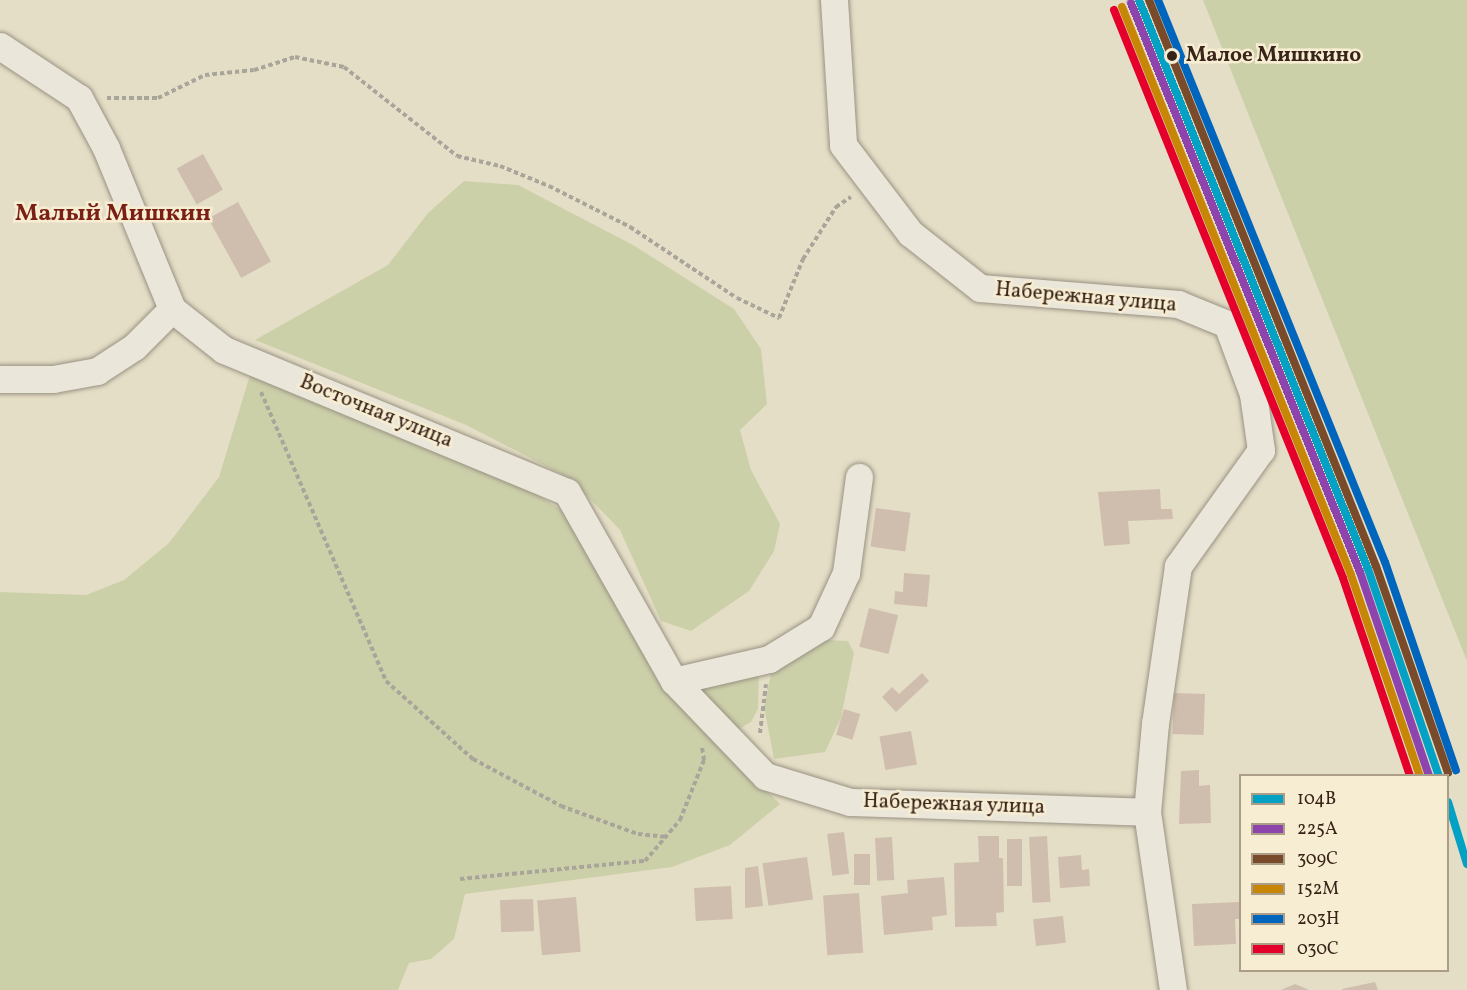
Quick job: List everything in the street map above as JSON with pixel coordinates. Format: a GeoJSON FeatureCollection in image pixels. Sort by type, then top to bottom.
{"type":"FeatureCollection","features":[{"type":"Feature","properties":{"kind":"street","name":"Набережная улица"},"geometry":{"type":"LineString","coordinates":[[834,0],[843,145],[910,233],[980,288],[1178,303],[1227,324],[1253,394],[1261,450],[1178,567],[1155,723],[1147,812],[1173,990]]}},
{"type":"Feature","properties":{"kind":"street"},"geometry":{"type":"LineString","coordinates":[[0,46],[79,98],[106,148],[171,309],[134,347],[97,371],[53,379],[0,379]]}},
{"type":"Feature","properties":{"kind":"street","name":"Восточная улица"},"geometry":{"type":"LineString","coordinates":[[171,309],[224,350],[567,492],[674,681],[761,771]]}},
{"type":"Feature","properties":{"kind":"street"},"geometry":{"type":"LineString","coordinates":[[674,681],[769,659],[821,627],[846,573],[859,477]]}},
{"type":"Feature","properties":{"kind":"street","name":"Набережная улица"},"geometry":{"type":"LineString","coordinates":[[761,771],[850,802],[1147,812]]}},
{"type":"Feature","properties":{"kind":"path"},"geometry":{"type":"LineString","coordinates":[[79,98],[158,98],[205,75],[254,70],[295,57],[344,67],[458,156],[500,166],[549,186],[630,227],[737,298],[779,318],[803,260],[836,207],[872,183]]}},
{"type":"Feature","properties":{"kind":"path"},"geometry":{"type":"LineString","coordinates":[[246,359],[386,681],[473,759],[561,806],[638,834],[665,837]]}},
{"type":"Feature","properties":{"kind":"path"},"geometry":{"type":"LineString","coordinates":[[761,771],[769,659]]}},
{"type":"Feature","properties":{"kind":"path"},"geometry":{"type":"LineString","coordinates":[[460,879],[645,861],[680,820],[704,760],[694,702]]}},
{"type":"Feature","properties":{"kind":"green space"},"geometry":{"type":"Polygon","coordinates":[[[1203,0],[1467,0],[1467,661],[1251,121],[1203,0]]]}},
{"type":"Feature","properties":{"kind":"green space"},"geometry":{"type":"Polygon","coordinates":[[[464,181],[518,185],[633,245],[734,309],[761,349],[767,404],[740,430],[751,470],[780,524],[774,551],[749,591],[691,631],[661,621],[620,530],[571,479],[466,425],[255,340],[388,265],[428,213],[464,181]]]}},
{"type":"Feature","properties":{"kind":"green space"},"geometry":{"type":"Polygon","coordinates":[[[250,375],[516,482],[576,519],[712,737],[780,804],[730,845],[672,867],[465,894],[454,939],[431,959],[409,963],[398,990],[0,990],[0,592],[86,595],[124,580],[169,543],[219,477],[250,375]]]}},
{"type":"Feature","properties":{"kind":"green space"},"geometry":{"type":"Polygon","coordinates":[[[826,640],[848,641],[854,653],[841,718],[825,752],[774,759],[764,707],[771,674],[791,656],[826,640]]]}},
{"type":"Feature","properties":{"kind":"green space"},"geometry":{"type":"Polygon","coordinates":[[[759,671],[758,709],[751,722],[739,729],[723,722],[692,686],[759,671]]]}},
{"type":"Feature","properties":{"kind":"building"},"geometry":{"type":"Polygon","coordinates":[[[203,154],[223,190],[197,204],[177,169],[203,154]]]}},
{"type":"Feature","properties":{"kind":"building"},"geometry":{"type":"Polygon","coordinates":[[[238,202],[271,261],[241,278],[208,218],[238,202]]]}},
{"type":"Feature","properties":{"kind":"building"},"geometry":{"type":"Polygon","coordinates":[[[1160,489],[1161,509],[1172,509],[1173,519],[1128,521],[1130,544],[1104,546],[1098,492],[1160,489]]]}},
{"type":"Feature","properties":{"kind":"building"},"geometry":{"type":"Polygon","coordinates":[[[876,508],[911,513],[905,551],[871,547],[876,508]]]}},
{"type":"Feature","properties":{"kind":"building"},"geometry":{"type":"Polygon","coordinates":[[[904,573],[930,575],[927,607],[894,604],[895,591],[903,592],[904,573]]]}},
{"type":"Feature","properties":{"kind":"building"},"geometry":{"type":"Polygon","coordinates":[[[869,608],[898,615],[888,654],[859,647],[869,608]]]}},
{"type":"Feature","properties":{"kind":"building"},"geometry":{"type":"Polygon","coordinates":[[[922,673],[929,681],[896,712],[882,697],[892,687],[899,694],[922,673]]]}},
{"type":"Feature","properties":{"kind":"building"},"geometry":{"type":"Polygon","coordinates":[[[1174,693],[1205,694],[1204,735],[1173,734],[1174,693]]]}},
{"type":"Feature","properties":{"kind":"building"},"geometry":{"type":"Polygon","coordinates":[[[844,709],[860,714],[852,740],[836,735],[844,709]]]}},
{"type":"Feature","properties":{"kind":"building"},"geometry":{"type":"Polygon","coordinates":[[[911,731],[917,764],[885,770],[879,737],[911,731]]]}},
{"type":"Feature","properties":{"kind":"building"},"geometry":{"type":"Polygon","coordinates":[[[1199,770],[1199,786],[1210,785],[1211,823],[1179,824],[1181,771],[1199,770]]]}},
{"type":"Feature","properties":{"kind":"building"},"geometry":{"type":"Polygon","coordinates":[[[844,832],[849,874],[832,876],[827,834],[844,832]]]}},
{"type":"Feature","properties":{"kind":"building"},"geometry":{"type":"Polygon","coordinates":[[[978,836],[999,836],[999,858],[1003,858],[1004,912],[996,913],[997,926],[955,927],[954,863],[979,862],[978,836]]]}},
{"type":"Feature","properties":{"kind":"building"},"geometry":{"type":"Polygon","coordinates":[[[1047,836],[1050,902],[1032,903],[1029,837],[1047,836]]]}},
{"type":"Feature","properties":{"kind":"building"},"geometry":{"type":"Polygon","coordinates":[[[892,837],[894,880],[877,881],[875,838],[892,837]]]}},
{"type":"Feature","properties":{"kind":"building"},"geometry":{"type":"Polygon","coordinates":[[[1007,839],[1022,839],[1022,886],[1007,886],[1007,839]]]}},
{"type":"Feature","properties":{"kind":"building"},"geometry":{"type":"Polygon","coordinates":[[[854,854],[870,854],[870,885],[854,885],[854,854]]]}},
{"type":"Feature","properties":{"kind":"building"},"geometry":{"type":"Polygon","coordinates":[[[1081,855],[1082,870],[1089,869],[1090,886],[1060,888],[1058,857],[1081,855]]]}},
{"type":"Feature","properties":{"kind":"building"},"geometry":{"type":"Polygon","coordinates":[[[807,857],[813,900],[768,906],[762,863],[807,857]]]}},
{"type":"Feature","properties":{"kind":"building"},"geometry":{"type":"Polygon","coordinates":[[[758,866],[763,906],[745,908],[745,868],[758,866]]]}},
{"type":"Feature","properties":{"kind":"building"},"geometry":{"type":"Polygon","coordinates":[[[944,877],[947,915],[932,917],[933,930],[884,935],[881,896],[908,893],[907,880],[944,877]]]}},
{"type":"Feature","properties":{"kind":"building"},"geometry":{"type":"Polygon","coordinates":[[[731,886],[733,919],[696,921],[694,888],[731,886]]]}},
{"type":"Feature","properties":{"kind":"building"},"geometry":{"type":"Polygon","coordinates":[[[859,893],[863,953],[827,955],[823,896],[859,893]]]}},
{"type":"Feature","properties":{"kind":"building"},"geometry":{"type":"Polygon","coordinates":[[[576,897],[581,952],[542,955],[537,900],[576,897]]]}},
{"type":"Feature","properties":{"kind":"building"},"geometry":{"type":"Polygon","coordinates":[[[533,899],[534,931],[501,932],[500,900],[533,899]]]}},
{"type":"Feature","properties":{"kind":"building"},"geometry":{"type":"Polygon","coordinates":[[[1239,902],[1239,919],[1235,919],[1236,944],[1194,946],[1192,904],[1239,902]]]}},
{"type":"Feature","properties":{"kind":"building"},"geometry":{"type":"Polygon","coordinates":[[[1063,916],[1066,943],[1036,946],[1033,919],[1063,916]]]}},
{"type":"Feature","properties":{"kind":"building"},"geometry":{"type":"Polygon","coordinates":[[[1375,982],[1378,990],[1342,990],[1342,989],[1375,982]]]}},
{"type":"Feature","properties":{"kind":"building"},"geometry":{"type":"Polygon","coordinates":[[[1295,984],[1309,990],[1281,990],[1295,984]]]}},
{"type":"Feature","properties":{"kind":"transit line","name":"104В"},"geometry":{"type":"LineString","coordinates":[[1139,0],[1368,569],[1438,774]]}},
{"type":"Feature","properties":{"kind":"transit line","name":"309С"},"geometry":{"type":"LineString","coordinates":[[1149,0],[1376,566],[1448,773]]}},
{"type":"Feature","properties":{"kind":"transit line","name":"203Н"},"geometry":{"type":"LineString","coordinates":[[1158,0],[1385,562],[1456,770]]}},
{"type":"Feature","properties":{"kind":"transit line","name":"225А"},"geometry":{"type":"LineString","coordinates":[[1131,3],[1360,572],[1428,774]]}},
{"type":"Feature","properties":{"kind":"transit line","name":"152М"},"geometry":{"type":"LineString","coordinates":[[1122,7],[1351,575],[1419,774]]}},
{"type":"Feature","properties":{"kind":"transit line","name":"030C"},"geometry":{"type":"LineString","coordinates":[[1114,10],[1343,578],[1409,774]]}},
{"type":"Feature","properties":{"kind":"transit line","name":"104В"},"geometry":{"type":"LineString","coordinates":[[1449,805],[1467,864]]}},
{"type":"Feature","properties":{"kind":"place","name":"Малое Мишкино"},"geometry":{"type":"Point","coordinates":[1172,56]}},
{"type":"Feature","properties":{"kind":"district","name":"Малый Мишкин"},"geometry":{"type":"Point","coordinates":[113,215]}}]}
